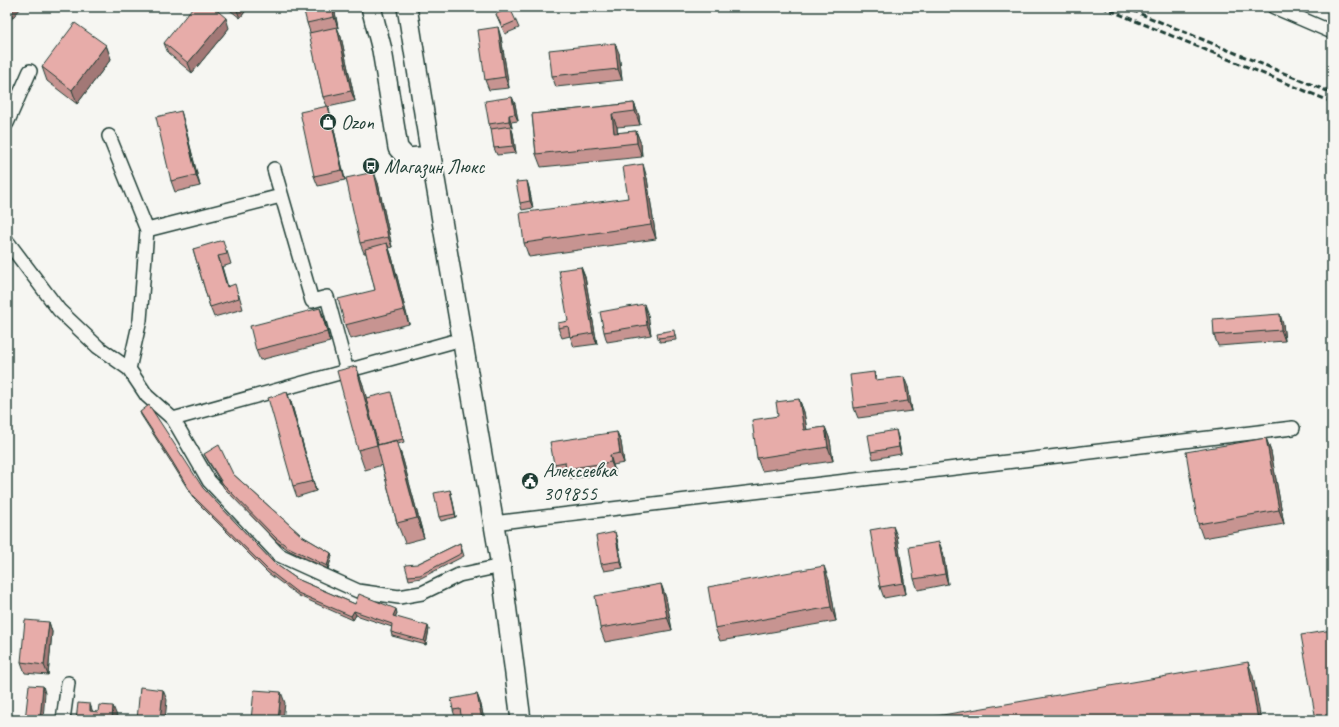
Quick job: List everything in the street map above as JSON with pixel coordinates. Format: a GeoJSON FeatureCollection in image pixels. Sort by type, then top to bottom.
{"type":"FeatureCollection","features":[{"type":"Feature","properties":{"kind":"main road"},"geometry":{"type":"LineString","coordinates":[[371,7],[382,50],[398,148],[406,158],[431,156]]}},
{"type":"Feature","properties":{"kind":"main road"},"geometry":{"type":"LineString","coordinates":[[407,7],[501,566],[521,720]]}},
{"type":"Feature","properties":{"kind":"street"},"geometry":{"type":"LineString","coordinates":[[1274,7],[1332,32]]}},
{"type":"Feature","properties":{"kind":"street"},"geometry":{"type":"LineString","coordinates":[[7,123],[30,70]]}},
{"type":"Feature","properties":{"kind":"street"},"geometry":{"type":"LineString","coordinates":[[109,136],[147,230],[140,320],[128,369]]}},
{"type":"Feature","properties":{"kind":"street"},"geometry":{"type":"LineString","coordinates":[[274,169],[312,301],[327,297],[347,371]]}},
{"type":"Feature","properties":{"kind":"street"},"geometry":{"type":"LineString","coordinates":[[147,230],[281,196]]}},
{"type":"Feature","properties":{"kind":"street"},"geometry":{"type":"LineString","coordinates":[[7,241],[59,310],[98,347],[128,369],[147,396],[173,419],[209,481],[279,555],[358,591],[398,597],[422,593],[459,575],[501,566]]}},
{"type":"Feature","properties":{"kind":"street"},"geometry":{"type":"LineString","coordinates":[[173,419],[462,339]]}},
{"type":"Feature","properties":{"kind":"street"},"geometry":{"type":"LineString","coordinates":[[493,523],[1293,428]]}},
{"type":"Feature","properties":{"kind":"street"},"geometry":{"type":"LineString","coordinates":[[64,720],[68,683]]}},
{"type":"Feature","properties":{"kind":"building"},"geometry":{"type":"Polygon","coordinates":[[[193,7],[213,7],[226,18],[188,63],[164,43],[193,7]]]}},
{"type":"Feature","properties":{"kind":"building"},"geometry":{"type":"Polygon","coordinates":[[[303,7],[332,7],[334,17],[307,23],[303,7]]]}},
{"type":"Feature","properties":{"kind":"building"},"geometry":{"type":"Polygon","coordinates":[[[510,8],[516,21],[502,27],[496,14],[510,8]]]}},
{"type":"Feature","properties":{"kind":"building"},"geometry":{"type":"Polygon","coordinates":[[[75,23],[106,45],[72,90],[42,67],[75,23]]]}},
{"type":"Feature","properties":{"kind":"building"},"geometry":{"type":"Polygon","coordinates":[[[337,27],[351,91],[323,97],[309,33],[337,27]]]}},
{"type":"Feature","properties":{"kind":"building"},"geometry":{"type":"Polygon","coordinates":[[[498,27],[505,77],[485,80],[478,30],[498,27]]]}},
{"type":"Feature","properties":{"kind":"building"},"geometry":{"type":"Polygon","coordinates":[[[615,43],[618,69],[552,76],[549,50],[615,43]]]}},
{"type":"Feature","properties":{"kind":"building"},"geometry":{"type":"Polygon","coordinates":[[[512,97],[515,114],[509,115],[509,121],[489,124],[485,101],[512,97]]]}},
{"type":"Feature","properties":{"kind":"building"},"geometry":{"type":"Polygon","coordinates":[[[634,103],[635,111],[612,114],[614,133],[636,131],[637,143],[536,154],[532,114],[634,103]]]}},
{"type":"Feature","properties":{"kind":"building"},"geometry":{"type":"Polygon","coordinates":[[[328,106],[342,170],[314,176],[300,112],[328,106]]]}},
{"type":"Feature","properties":{"kind":"building"},"geometry":{"type":"Polygon","coordinates":[[[181,111],[196,175],[171,181],[156,117],[181,111]]]}},
{"type":"Feature","properties":{"kind":"building"},"geometry":{"type":"Polygon","coordinates":[[[511,126],[513,146],[494,148],[491,129],[511,126]]]}},
{"type":"Feature","properties":{"kind":"building"},"geometry":{"type":"Polygon","coordinates":[[[643,164],[651,225],[524,243],[520,213],[628,198],[623,167],[643,164]]]}},
{"type":"Feature","properties":{"kind":"building"},"geometry":{"type":"Polygon","coordinates":[[[374,172],[388,237],[360,243],[346,178],[374,172]]]}},
{"type":"Feature","properties":{"kind":"building"},"geometry":{"type":"Polygon","coordinates":[[[527,181],[530,201],[520,203],[516,182],[527,181]]]}},
{"type":"Feature","properties":{"kind":"building"},"geometry":{"type":"Polygon","coordinates":[[[223,240],[227,254],[218,256],[227,287],[235,284],[239,298],[210,307],[193,249],[223,240]]]}},
{"type":"Feature","properties":{"kind":"building"},"geometry":{"type":"Polygon","coordinates":[[[387,243],[404,310],[345,325],[338,299],[375,290],[365,249],[387,243]]]}},
{"type":"Feature","properties":{"kind":"building"},"geometry":{"type":"Polygon","coordinates":[[[581,267],[593,333],[570,337],[568,326],[558,328],[558,323],[568,321],[559,270],[581,267]]]}},
{"type":"Feature","properties":{"kind":"building"},"geometry":{"type":"Polygon","coordinates":[[[644,304],[647,325],[604,332],[600,312],[644,304]]]}},
{"type":"Feature","properties":{"kind":"building"},"geometry":{"type":"Polygon","coordinates":[[[320,308],[327,332],[256,350],[250,326],[320,308]]]}},
{"type":"Feature","properties":{"kind":"building"},"geometry":{"type":"Polygon","coordinates":[[[1280,314],[1281,330],[1214,335],[1213,319],[1280,314]]]}},
{"type":"Feature","properties":{"kind":"building"},"geometry":{"type":"Polygon","coordinates":[[[674,330],[675,336],[658,338],[657,333],[674,330]]]}},
{"type":"Feature","properties":{"kind":"building"},"geometry":{"type":"Polygon","coordinates":[[[356,366],[377,445],[358,450],[337,371],[356,366]]]}},
{"type":"Feature","properties":{"kind":"building"},"geometry":{"type":"Polygon","coordinates":[[[874,372],[875,380],[904,377],[908,401],[854,408],[850,375],[874,372]]]}},
{"type":"Feature","properties":{"kind":"building"},"geometry":{"type":"Polygon","coordinates":[[[287,392],[313,481],[293,486],[268,398],[287,392]]]}},
{"type":"Feature","properties":{"kind":"building"},"geometry":{"type":"Polygon","coordinates":[[[391,392],[403,439],[378,445],[366,398],[391,392]]]}},
{"type":"Feature","properties":{"kind":"building"},"geometry":{"type":"Polygon","coordinates":[[[799,399],[804,430],[825,427],[828,447],[757,458],[752,420],[778,416],[776,402],[799,399]]]}},
{"type":"Feature","properties":{"kind":"building"},"geometry":{"type":"Polygon","coordinates":[[[149,405],[203,488],[274,563],[297,579],[355,604],[359,594],[396,609],[393,616],[428,626],[424,641],[391,632],[392,624],[354,611],[351,616],[298,593],[267,569],[193,496],[140,412],[149,405]]]}},
{"type":"Feature","properties":{"kind":"building"},"geometry":{"type":"Polygon","coordinates":[[[896,430],[899,447],[871,452],[868,435],[896,430]]]}},
{"type":"Feature","properties":{"kind":"building"},"geometry":{"type":"Polygon","coordinates":[[[617,432],[620,453],[610,455],[611,462],[566,469],[565,462],[554,464],[550,442],[617,432]]]}},
{"type":"Feature","properties":{"kind":"building"},"geometry":{"type":"Polygon","coordinates":[[[1266,438],[1279,510],[1198,524],[1186,452],[1266,438]]]}},
{"type":"Feature","properties":{"kind":"building"},"geometry":{"type":"Polygon","coordinates":[[[396,440],[417,518],[397,523],[377,445],[396,440]]]}},
{"type":"Feature","properties":{"kind":"building"},"geometry":{"type":"Polygon","coordinates":[[[219,445],[233,474],[302,536],[331,553],[327,566],[288,547],[276,538],[223,484],[204,454],[219,445]]]}},
{"type":"Feature","properties":{"kind":"building"},"geometry":{"type":"Polygon","coordinates":[[[450,490],[455,514],[439,517],[434,493],[450,490]]]}},
{"type":"Feature","properties":{"kind":"building"},"geometry":{"type":"Polygon","coordinates":[[[893,526],[903,583],[880,587],[870,530],[893,526]]]}},
{"type":"Feature","properties":{"kind":"building"},"geometry":{"type":"Polygon","coordinates":[[[615,532],[620,561],[601,564],[596,536],[615,532]]]}},
{"type":"Feature","properties":{"kind":"building"},"geometry":{"type":"Polygon","coordinates":[[[939,542],[945,574],[914,579],[909,547],[939,542]]]}},
{"type":"Feature","properties":{"kind":"building"},"geometry":{"type":"Polygon","coordinates":[[[460,543],[462,553],[420,575],[408,576],[405,565],[417,564],[460,543]]]}},
{"type":"Feature","properties":{"kind":"building"},"geometry":{"type":"Polygon","coordinates":[[[824,566],[831,607],[715,628],[708,587],[824,566]]]}},
{"type":"Feature","properties":{"kind":"building"},"geometry":{"type":"Polygon","coordinates":[[[661,584],[667,617],[600,628],[595,596],[661,584]]]}},
{"type":"Feature","properties":{"kind":"building"},"geometry":{"type":"Polygon","coordinates":[[[25,620],[49,622],[44,665],[21,662],[25,620]]]}},
{"type":"Feature","properties":{"kind":"building"},"geometry":{"type":"Polygon","coordinates":[[[1332,630],[1332,720],[1316,720],[1301,635],[1332,630]]]}},
{"type":"Feature","properties":{"kind":"building"},"geometry":{"type":"Polygon","coordinates":[[[1248,662],[1258,720],[914,720],[1248,662]]]}},
{"type":"Feature","properties":{"kind":"building"},"geometry":{"type":"Polygon","coordinates":[[[29,685],[43,686],[40,720],[25,720],[29,685]]]}},
{"type":"Feature","properties":{"kind":"building"},"geometry":{"type":"Polygon","coordinates":[[[140,687],[163,690],[160,720],[137,720],[140,687]]]}},
{"type":"Feature","properties":{"kind":"building"},"geometry":{"type":"Polygon","coordinates":[[[254,690],[281,692],[278,720],[251,720],[254,690]]]}},
{"type":"Feature","properties":{"kind":"building"},"geometry":{"type":"Polygon","coordinates":[[[477,694],[482,720],[462,720],[460,709],[453,710],[451,699],[477,694]]]}},
{"type":"Feature","properties":{"kind":"building"},"geometry":{"type":"Polygon","coordinates":[[[78,703],[90,704],[90,711],[98,712],[99,705],[113,706],[112,720],[76,720],[78,703]]]}},
{"type":"Feature","properties":{"kind":"railway"},"geometry":{"type":"LineString","coordinates":[[1102,7],[1332,102]]}},
{"type":"Feature","properties":{"kind":"railway"},"geometry":{"type":"LineString","coordinates":[[1124,7],[1332,93]]}},
{"type":"Feature","properties":{"kind":"place","name":"Ozon"},"geometry":{"type":"Point","coordinates":[328,122]}},
{"type":"Feature","properties":{"kind":"place","name":"Магазин Люкс"},"geometry":{"type":"Point","coordinates":[371,166]}},
{"type":"Feature","properties":{"kind":"place","name":"Алексеевка 309855"},"geometry":{"type":"Point","coordinates":[530,481]}}]}
